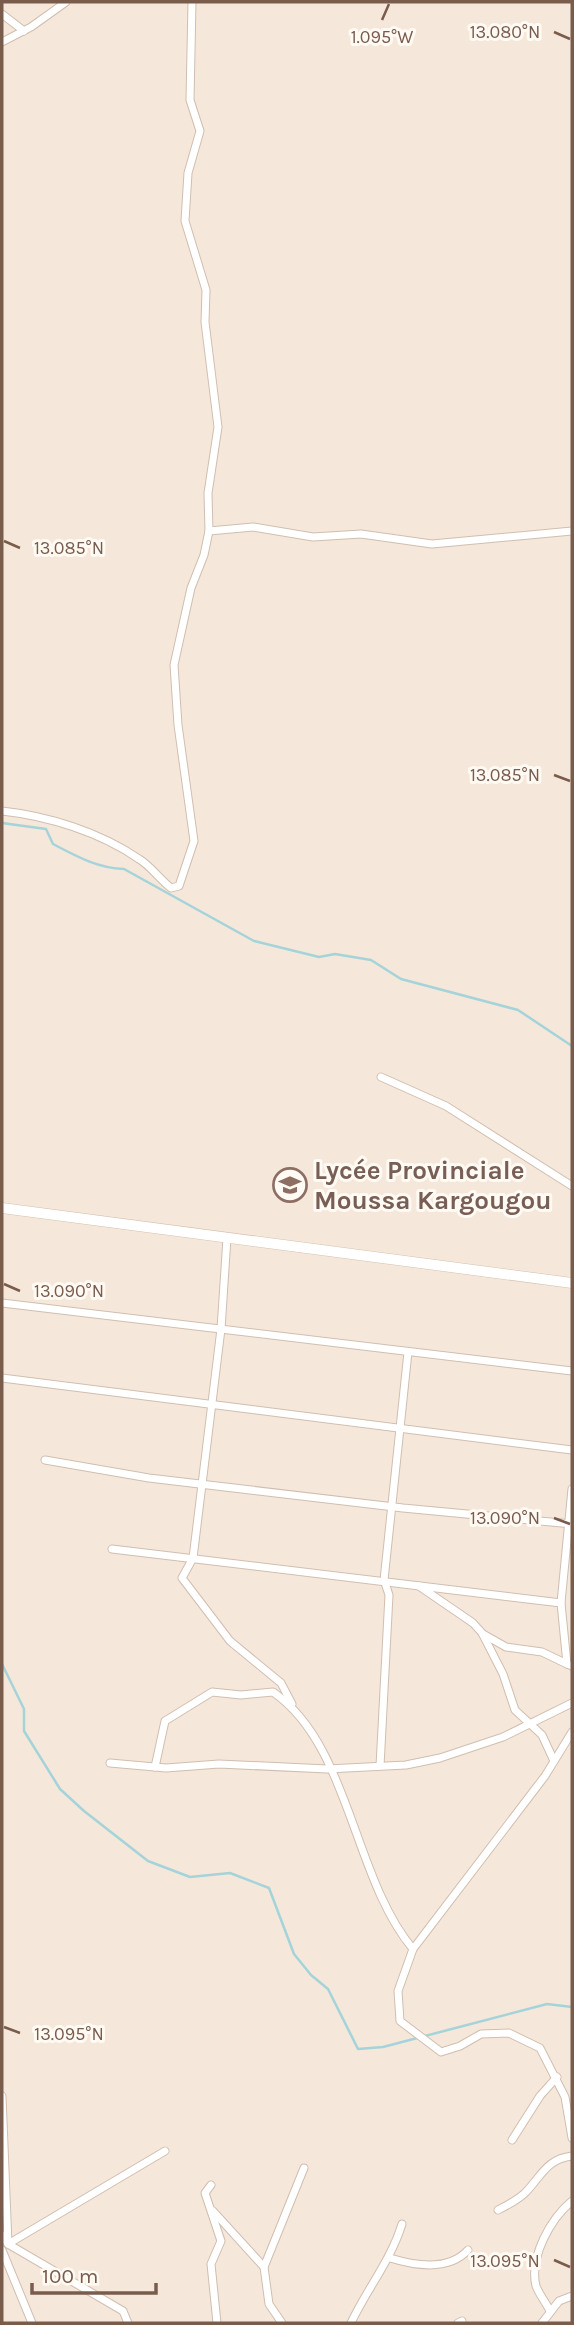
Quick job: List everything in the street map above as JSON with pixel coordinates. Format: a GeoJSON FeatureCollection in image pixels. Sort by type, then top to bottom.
{"type":"FeatureCollection","features":[{"type":"Feature","properties":{"kind":"main road"},"geometry":{"type":"LineString","coordinates":[[2,1209],[572,1283]]}},
{"type":"Feature","properties":{"kind":"street"},"geometry":{"type":"LineString","coordinates":[[2,41],[24,31],[66,2]]}},
{"type":"Feature","properties":{"kind":"street"},"geometry":{"type":"LineString","coordinates":[[2,811],[61,823],[110,842],[142,860],[158,878],[171,887],[179,886],[194,841],[178,725],[174,665],[191,587],[204,555],[209,531],[208,493],[218,427],[211,380],[206,290],[185,221],[188,173],[200,131],[190,100],[192,2]]}},
{"type":"Feature","properties":{"kind":"street"},"geometry":{"type":"LineString","coordinates":[[2,14],[24,31]]}},
{"type":"Feature","properties":{"kind":"street"},"geometry":{"type":"LineString","coordinates":[[209,531],[253,527],[313,537],[362,534],[432,544],[572,531]]}},
{"type":"Feature","properties":{"kind":"street"},"geometry":{"type":"LineString","coordinates":[[381,1077],[446,1106],[572,1186]]}},
{"type":"Feature","properties":{"kind":"street"},"geometry":{"type":"LineString","coordinates":[[227,1238],[221,1329],[193,1559],[182,1578],[190,1593],[214,1617],[230,1642],[281,1684],[312,1733],[330,1768],[394,1926],[413,1949]]}},
{"type":"Feature","properties":{"kind":"street"},"geometry":{"type":"LineString","coordinates":[[2,1303],[572,1371]]}},
{"type":"Feature","properties":{"kind":"street"},"geometry":{"type":"LineString","coordinates":[[380,1766],[389,1595],[384,1580],[408,1352]]}},
{"type":"Feature","properties":{"kind":"street"},"geometry":{"type":"LineString","coordinates":[[2,1378],[572,1450]]}},
{"type":"Feature","properties":{"kind":"street"},"geometry":{"type":"LineString","coordinates":[[45,1460],[202,1484],[392,1507],[571,1524]]}},
{"type":"Feature","properties":{"kind":"street"},"geometry":{"type":"LineString","coordinates":[[569,1665],[561,1603],[571,1524],[572,1489]]}},
{"type":"Feature","properties":{"kind":"street"},"geometry":{"type":"LineString","coordinates":[[112,1549],[561,1603]]}},
{"type":"Feature","properties":{"kind":"street"},"geometry":{"type":"LineString","coordinates":[[418,1585],[472,1623],[483,1634],[506,1647],[541,1652],[569,1665]]}},
{"type":"Feature","properties":{"kind":"street"},"geometry":{"type":"LineString","coordinates":[[483,1634],[515,1710],[542,1735],[554,1761]]}},
{"type":"Feature","properties":{"kind":"street"},"geometry":{"type":"LineString","coordinates":[[155,1767],[165,1721],[212,1692],[241,1695],[273,1692],[292,1705]]}},
{"type":"Feature","properties":{"kind":"street"},"geometry":{"type":"LineString","coordinates":[[110,1763],[155,1767],[219,1764],[330,1768],[406,1765],[440,1758],[503,1737],[572,1703]]}},
{"type":"Feature","properties":{"kind":"street"},"geometry":{"type":"LineString","coordinates":[[572,1732],[554,1761],[413,1949],[398,1991],[400,2021],[441,2052],[460,2046],[481,2034],[509,2033],[540,2048],[565,2097],[572,2138]]}},
{"type":"Feature","properties":{"kind":"street"},"geometry":{"type":"LineString","coordinates":[[512,2140],[540,2096],[557,2077]]}},
{"type":"Feature","properties":{"kind":"street"},"geometry":{"type":"LineString","coordinates":[[2,2096],[8,2244]]}},
{"type":"Feature","properties":{"kind":"street"},"geometry":{"type":"LineString","coordinates":[[8,2244],[165,2151]]}},
{"type":"Feature","properties":{"kind":"street"},"geometry":{"type":"LineString","coordinates":[[498,2210],[516,2201],[546,2166],[558,2158],[572,2157]]}},
{"type":"Feature","properties":{"kind":"street"},"geometry":{"type":"LineString","coordinates":[[282,2323],[269,2304],[264,2267],[304,2168]]}},
{"type":"Feature","properties":{"kind":"street"},"geometry":{"type":"LineString","coordinates":[[211,2185],[205,2193],[220,2241],[211,2264],[217,2296],[217,2323]]}},
{"type":"Feature","properties":{"kind":"street"},"geometry":{"type":"LineString","coordinates":[[550,2311],[536,2285],[538,2254],[549,2228],[572,2201]]}},
{"type":"Feature","properties":{"kind":"street"},"geometry":{"type":"LineString","coordinates":[[212,2209],[264,2267]]}},
{"type":"Feature","properties":{"kind":"street"},"geometry":{"type":"LineString","coordinates":[[351,2323],[379,2269],[390,2258],[402,2224]]}},
{"type":"Feature","properties":{"kind":"street"},"geometry":{"type":"LineString","coordinates":[[2,2235],[8,2244],[123,2311],[128,2323]]}},
{"type":"Feature","properties":{"kind":"street"},"geometry":{"type":"LineString","coordinates":[[2,2250],[32,2323]]}},
{"type":"Feature","properties":{"kind":"street"},"geometry":{"type":"LineString","coordinates":[[390,2258],[406,2263],[444,2264],[455,2262],[468,2250]]}},
{"type":"Feature","properties":{"kind":"street"},"geometry":{"type":"LineString","coordinates":[[542,2323],[559,2301],[572,2296]]}},
{"type":"Feature","properties":{"kind":"shaded area"},"geometry":{"type":"Polygon","coordinates":[[[2,2],[572,2],[572,2323],[2,2323],[2,2]]]}},
{"type":"Feature","properties":{"kind":"waterway"},"geometry":{"type":"LineString","coordinates":[[2,823],[46,829],[53,844],[96,864],[124,869],[254,941],[319,957],[335,954],[371,960],[401,979],[518,1010],[572,1046]]}},
{"type":"Feature","properties":{"kind":"waterway"},"geometry":{"type":"LineString","coordinates":[[2,1664],[24,1709],[24,1731],[60,1789],[84,1811],[148,1861],[190,1877],[230,1873],[269,1888],[294,1954],[311,1975],[328,1989],[358,2049],[383,2047],[547,2004],[572,2007]]}},
{"type":"Feature","properties":{"kind":"place","name":"Lycée Provinciale Moussa Kargougou"},"geometry":{"type":"Point","coordinates":[290,1185]}}]}
